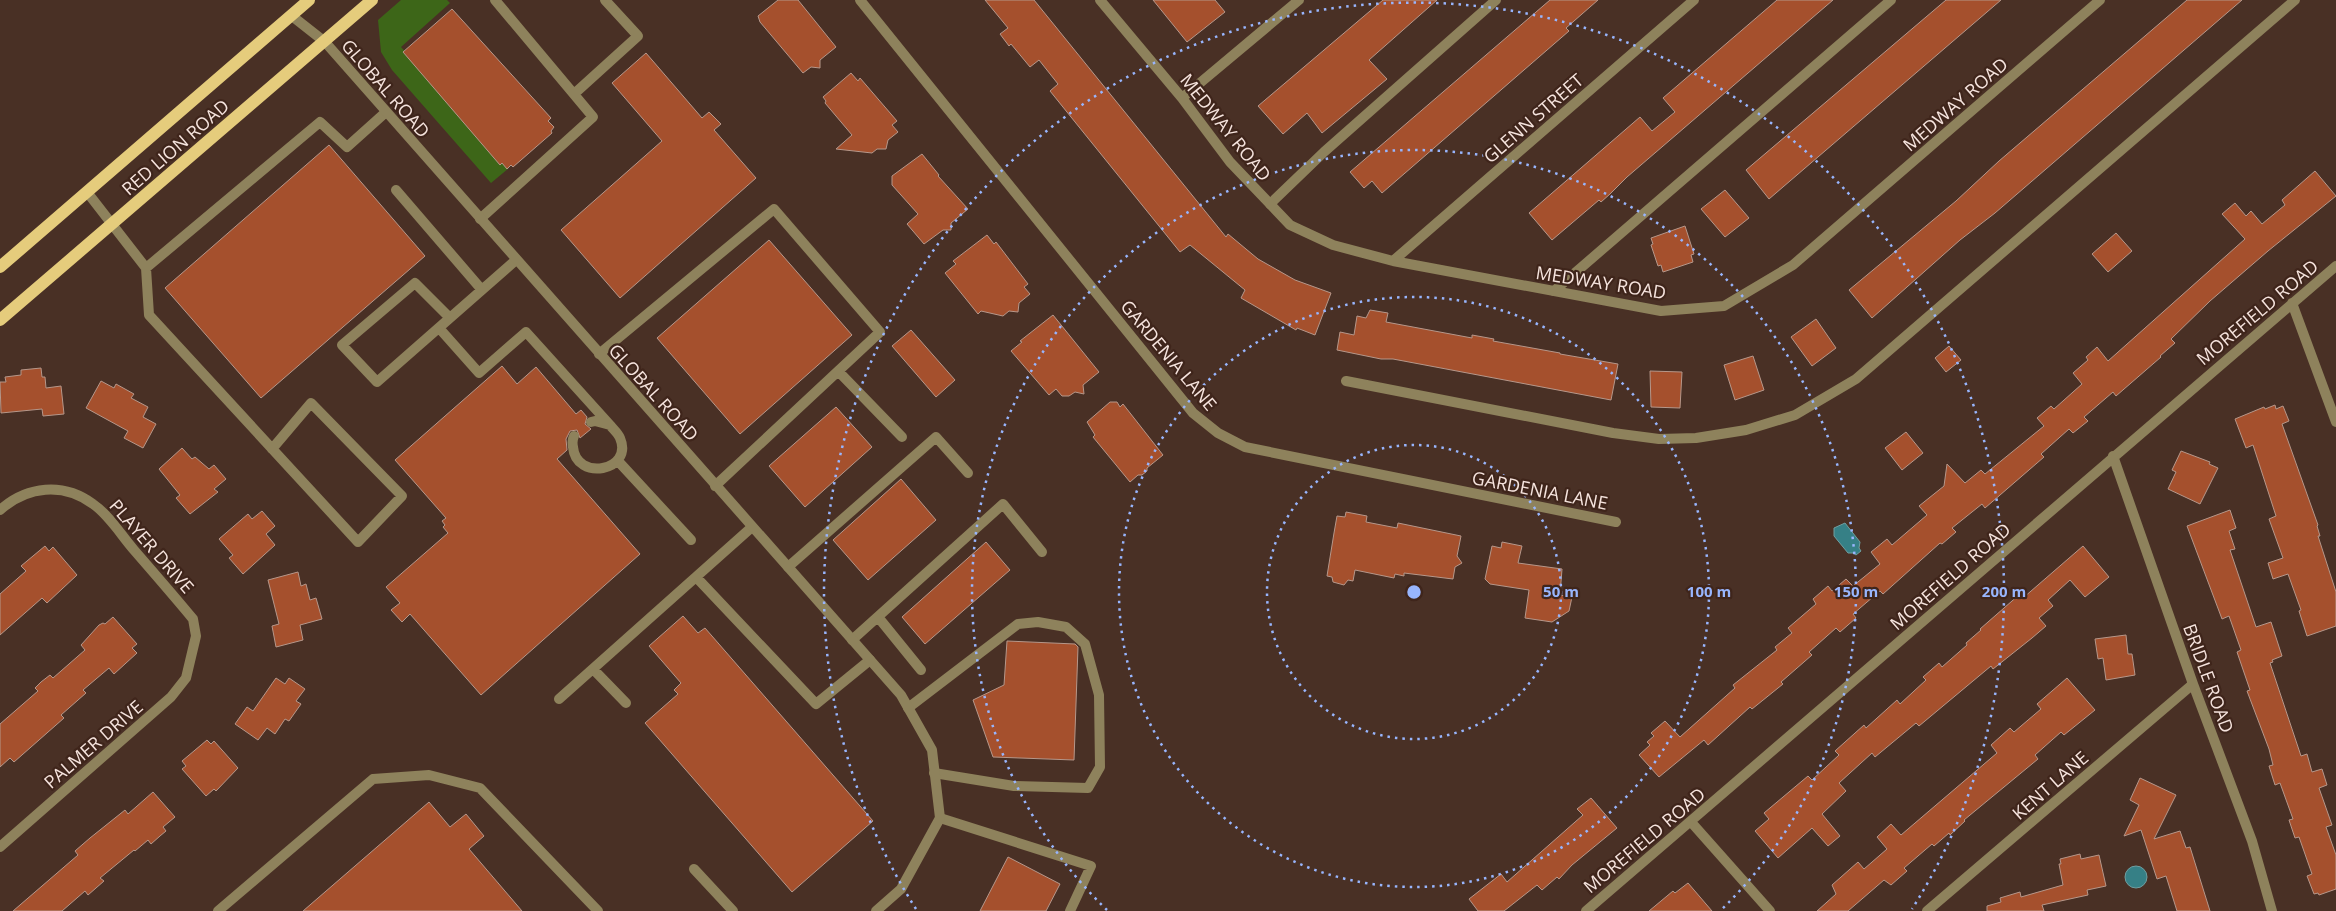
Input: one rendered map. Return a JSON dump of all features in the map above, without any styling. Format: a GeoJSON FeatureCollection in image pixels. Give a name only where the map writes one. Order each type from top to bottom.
{"type":"FeatureCollection","features":[{"type":"Feature","properties":{"kind":"main road","name":"RED LION ROAD"},"geometry":{"type":"LineString","coordinates":[[0,267],[310,0]]}},
{"type":"Feature","properties":{"kind":"main road","name":"RED LION ROAD"},"geometry":{"type":"LineString","coordinates":[[0,320],[372,0]]}},
{"type":"Feature","properties":{"kind":"street"},"geometry":{"type":"LineString","coordinates":[[480,219],[593,117],[496,0]]}},
{"type":"Feature","properties":{"kind":"street"},"geometry":{"type":"LineString","coordinates":[[574,94],[638,36],[605,0]]}},
{"type":"Feature","properties":{"kind":"street","name":"GARDENIA LANE"},"geometry":{"type":"LineString","coordinates":[[860,0],[1193,413],[1218,433],[1245,447],[1616,522]]}},
{"type":"Feature","properties":{"kind":"street","name":"MEDWAY ROAD"},"geometry":{"type":"LineString","coordinates":[[1100,0],[1182,98],[1230,162],[1290,225],[1334,245],[1393,261],[1661,311],[1724,306],[1793,265],[2100,0]]}},
{"type":"Feature","properties":{"kind":"street"},"geometry":{"type":"LineString","coordinates":[[1182,98],[1298,0]]}},
{"type":"Feature","properties":{"kind":"street"},"geometry":{"type":"LineString","coordinates":[[1270,204],[1324,152],[1496,0]]}},
{"type":"Feature","properties":{"kind":"street","name":"GLENN STREET"},"geometry":{"type":"LineString","coordinates":[[1393,261],[1694,0]]}},
{"type":"Feature","properties":{"kind":"street"},"geometry":{"type":"LineString","coordinates":[[1554,291],[1891,0]]}},
{"type":"Feature","properties":{"kind":"street"},"geometry":{"type":"LineString","coordinates":[[1346,380],[1603,431],[1659,439],[1696,438],[1746,430],[1795,415],[1856,379],[2294,0]]}},
{"type":"Feature","properties":{"kind":"street","name":"GLOBAL ROAD"},"geometry":{"type":"LineString","coordinates":[[292,16],[325,42],[901,695],[932,750],[940,818]]}},
{"type":"Feature","properties":{"kind":"street"},"geometry":{"type":"LineString","coordinates":[[146,268],[320,122],[347,147],[386,112]]}},
{"type":"Feature","properties":{"kind":"street"},"geometry":{"type":"LineString","coordinates":[[396,190],[482,290]]}},
{"type":"Feature","properties":{"kind":"street"},"geometry":{"type":"LineString","coordinates":[[87,192],[146,268],[149,315],[272,449],[358,542],[402,496],[311,404],[272,449]]}},
{"type":"Feature","properties":{"kind":"street"},"geometry":{"type":"LineString","coordinates":[[599,354],[774,209],[880,332],[716,486]]}},
{"type":"Feature","properties":{"kind":"street"},"geometry":{"type":"LineString","coordinates":[[450,318],[415,283],[342,345],[377,382],[439,328],[516,260]]}},
{"type":"Feature","properties":{"kind":"street","name":"MOREFIELD ROAD"},"geometry":{"type":"LineString","coordinates":[[1586,911],[2336,266]]}},
{"type":"Feature","properties":{"kind":"street"},"geometry":{"type":"LineString","coordinates":[[2292,303],[2336,422]]}},
{"type":"Feature","properties":{"kind":"street"},"geometry":{"type":"LineString","coordinates":[[439,328],[479,373],[526,332],[620,438],[622,449],[618,461],[607,468],[599,469],[591,469],[579,464],[573,452],[572,439],[574,436]]}},
{"type":"Feature","properties":{"kind":"street"},"geometry":{"type":"LineString","coordinates":[[838,372],[902,437]]}},
{"type":"Feature","properties":{"kind":"street"},"geometry":{"type":"LineString","coordinates":[[591,422],[595,421],[610,425]]}},
{"type":"Feature","properties":{"kind":"street"},"geometry":{"type":"LineString","coordinates":[[788,567],[936,437],[968,473]]}},
{"type":"Feature","properties":{"kind":"street","name":"BRIDLE ROAD"},"geometry":{"type":"LineString","coordinates":[[2113,456],[2193,684],[2252,841],[2272,911]]}},
{"type":"Feature","properties":{"kind":"street"},"geometry":{"type":"LineString","coordinates":[[618,461],[691,540]]}},
{"type":"Feature","properties":{"kind":"street","name":"PLAYER DRIVE"},"geometry":{"type":"LineString","coordinates":[[0,510],[13,498],[31,491],[49,488],[72,492],[94,504],[193,619],[196,636],[192,655]]}},
{"type":"Feature","properties":{"kind":"street"},"geometry":{"type":"LineString","coordinates":[[852,640],[1003,504],[1042,552]]}},
{"type":"Feature","properties":{"kind":"street"},"geometry":{"type":"LineString","coordinates":[[559,699],[752,527]]}},
{"type":"Feature","properties":{"kind":"street"},"geometry":{"type":"LineString","coordinates":[[696,577],[816,704],[870,660]]}},
{"type":"Feature","properties":{"kind":"street"},"geometry":{"type":"LineString","coordinates":[[878,617],[921,670]]}},
{"type":"Feature","properties":{"kind":"street"},"geometry":{"type":"LineString","coordinates":[[908,708],[1018,624],[1038,622],[1066,627],[1085,644],[1099,695],[1100,767],[1088,788],[1014,786],[934,773]]}},
{"type":"Feature","properties":{"kind":"street","name":"PALMER DRIVE"},"geometry":{"type":"LineString","coordinates":[[0,847],[171,697],[186,678],[192,655]]}},
{"type":"Feature","properties":{"kind":"street"},"geometry":{"type":"LineString","coordinates":[[593,668],[626,703]]}},
{"type":"Feature","properties":{"kind":"street","name":"KENT LANE"},"geometry":{"type":"LineString","coordinates":[[1927,911],[2193,684]]}},
{"type":"Feature","properties":{"kind":"street"},"geometry":{"type":"LineString","coordinates":[[218,911],[373,779],[429,775],[480,788],[598,911]]}},
{"type":"Feature","properties":{"kind":"street"},"geometry":{"type":"LineString","coordinates":[[876,911],[900,889],[940,818],[1091,866],[1070,911]]}},
{"type":"Feature","properties":{"kind":"street"},"geometry":{"type":"LineString","coordinates":[[1691,822],[1770,911]]}},
{"type":"Feature","properties":{"kind":"street"},"geometry":{"type":"LineString","coordinates":[[694,869],[733,911]]}},
{"type":"Feature","properties":{"kind":"green space"},"geometry":{"type":"Polygon","coordinates":[[[401,0],[447,0],[450,3],[401,47],[509,168],[491,183],[392,70],[381,52],[378,20],[401,0]]]}},
{"type":"Feature","properties":{"kind":"water"},"geometry":{"type":"Polygon","coordinates":[[[1845,523],[1860,542],[1859,548],[1861,551],[1856,555],[1848,553],[1834,536],[1834,528],[1845,523]]]}},
{"type":"Feature","properties":{"kind":"water"},"geometry":{"type":"Polygon","coordinates":[[[2136,866],[2144,869],[2147,877],[2144,885],[2136,888],[2128,885],[2125,877],[2128,869],[2136,866]]]}},
{"type":"Feature","properties":{"kind":"building"},"geometry":{"type":"Polygon","coordinates":[[[778,0],[798,0],[836,47],[820,60],[820,68],[811,67],[803,73],[760,22],[758,16],[778,0]]]}},
{"type":"Feature","properties":{"kind":"building"},"geometry":{"type":"Polygon","coordinates":[[[985,0],[1034,0],[1226,237],[1228,234],[1258,259],[1295,280],[1331,293],[1315,335],[1297,328],[1296,330],[1241,298],[1245,290],[1190,245],[1180,252],[1050,91],[1058,84],[1039,60],[1030,67],[1011,44],[1009,46],[1000,34],[1008,28],[985,0]]]}},
{"type":"Feature","properties":{"kind":"building"},"geometry":{"type":"Polygon","coordinates":[[[1153,0],[1215,0],[1225,12],[1187,42],[1153,0]]]}},
{"type":"Feature","properties":{"kind":"building"},"geometry":{"type":"Polygon","coordinates":[[[1383,0],[1437,0],[1369,60],[1387,79],[1322,133],[1307,113],[1283,134],[1258,106],[1383,0]]]}},
{"type":"Feature","properties":{"kind":"building"},"geometry":{"type":"Polygon","coordinates":[[[1550,0],[1598,0],[1566,28],[1569,31],[1382,193],[1372,181],[1364,188],[1350,172],[1550,0]]]}},
{"type":"Feature","properties":{"kind":"building"},"geometry":{"type":"Polygon","coordinates":[[[1777,0],[1833,0],[1627,177],[1601,202],[1599,200],[1552,240],[1529,213],[1640,117],[1652,131],[1675,112],[1663,98],[1777,0]]]}},
{"type":"Feature","properties":{"kind":"building"},"geometry":{"type":"Polygon","coordinates":[[[1946,0],[2001,0],[1769,199],[1746,170],[1946,0]]]}},
{"type":"Feature","properties":{"kind":"building"},"geometry":{"type":"Polygon","coordinates":[[[2187,0],[2242,0],[1995,213],[1960,240],[1872,318],[1849,290],[1956,201],[1999,161],[2187,0]]]}},
{"type":"Feature","properties":{"kind":"building"},"geometry":{"type":"Polygon","coordinates":[[[452,9],[551,118],[548,121],[554,127],[551,131],[552,133],[513,167],[511,165],[507,169],[502,163],[500,165],[403,52],[452,9]]]}},
{"type":"Feature","properties":{"kind":"building"},"geometry":{"type":"Polygon","coordinates":[[[646,53],[702,118],[709,112],[721,124],[714,130],[756,178],[620,298],[561,230],[662,141],[612,83],[646,53]]]}},
{"type":"Feature","properties":{"kind":"building"},"geometry":{"type":"Polygon","coordinates":[[[851,73],[858,81],[860,78],[897,121],[892,125],[898,132],[888,140],[886,149],[877,149],[872,153],[836,149],[852,135],[825,103],[826,101],[823,97],[851,73]]]}},
{"type":"Feature","properties":{"kind":"building"},"geometry":{"type":"Polygon","coordinates":[[[329,145],[425,256],[261,398],[165,288],[329,145]]]}},
{"type":"Feature","properties":{"kind":"building"},"geometry":{"type":"Polygon","coordinates":[[[922,154],[938,176],[968,209],[951,223],[951,230],[943,230],[924,244],[907,224],[918,214],[892,185],[892,176],[922,154]]]}},
{"type":"Feature","properties":{"kind":"building"},"geometry":{"type":"Polygon","coordinates":[[[2315,171],[2336,196],[2210,301],[2171,339],[2175,343],[2161,357],[2116,396],[2113,392],[2084,417],[2088,421],[2073,433],[2069,429],[2041,454],[2044,457],[1985,508],[1982,504],[1952,528],[1956,532],[1942,544],[1940,543],[1883,594],[1880,591],[1853,614],[1856,618],[1840,632],[1836,628],[1809,652],[1812,655],[1781,682],[1783,684],[1752,709],[1750,707],[1708,745],[1704,740],[1659,777],[1639,755],[1650,745],[1647,742],[1654,736],[1651,733],[1665,721],[1680,737],[1735,688],[1733,685],[1777,650],[1775,647],[1792,633],[1788,628],[1816,604],[1813,599],[1828,586],[1832,591],[1846,579],[1853,586],[1880,564],[1871,552],[1887,539],[1892,545],[1927,515],[1919,506],[1944,486],[1947,464],[1965,483],[1981,470],[1985,474],[2044,426],[2037,418],[2051,406],[2054,409],[2082,384],[2073,373],[2088,360],[2086,357],[2097,347],[2108,361],[2245,239],[2222,214],[2235,203],[2246,216],[2251,211],[2262,224],[2285,205],[2282,200],[2315,171]]]}},
{"type":"Feature","properties":{"kind":"building"},"geometry":{"type":"Polygon","coordinates":[[[1725,190],[1749,218],[1725,237],[1701,209],[1725,190]]]}},
{"type":"Feature","properties":{"kind":"building"},"geometry":{"type":"Polygon","coordinates":[[[1685,226],[1694,254],[1691,255],[1693,262],[1663,272],[1661,265],[1658,266],[1651,245],[1653,244],[1651,238],[1685,226]]]}},
{"type":"Feature","properties":{"kind":"building"},"geometry":{"type":"Polygon","coordinates":[[[2116,233],[2132,251],[2108,272],[2092,254],[2116,233]]]}},
{"type":"Feature","properties":{"kind":"building"},"geometry":{"type":"Polygon","coordinates":[[[987,235],[994,244],[996,242],[1028,284],[1024,287],[1030,294],[1019,303],[1018,312],[1009,311],[1003,316],[981,311],[978,314],[945,273],[956,264],[953,261],[987,235]]]}},
{"type":"Feature","properties":{"kind":"building"},"geometry":{"type":"Polygon","coordinates":[[[769,240],[852,335],[740,434],[657,338],[769,240]]]}},
{"type":"Feature","properties":{"kind":"building"},"geometry":{"type":"Polygon","coordinates":[[[1370,310],[1388,313],[1386,322],[1472,338],[1472,335],[1494,339],[1493,341],[1618,364],[1611,400],[1337,350],[1340,332],[1354,335],[1357,316],[1366,318],[1370,310]]]}},
{"type":"Feature","properties":{"kind":"building"},"geometry":{"type":"Polygon","coordinates":[[[1053,315],[1099,372],[1083,385],[1084,394],[1075,392],[1069,396],[1062,396],[1056,389],[1049,395],[1011,351],[1022,342],[1020,341],[1053,315]]]}},
{"type":"Feature","properties":{"kind":"building"},"geometry":{"type":"Polygon","coordinates":[[[1816,319],[1836,348],[1812,366],[1791,337],[1816,319]]]}},
{"type":"Feature","properties":{"kind":"building"},"geometry":{"type":"Polygon","coordinates":[[[911,330],[955,380],[936,397],[892,346],[911,330]]]}},
{"type":"Feature","properties":{"kind":"building"},"geometry":{"type":"Polygon","coordinates":[[[1949,346],[1961,360],[1946,372],[1935,358],[1949,346]]]}},
{"type":"Feature","properties":{"kind":"building"},"geometry":{"type":"Polygon","coordinates":[[[1753,356],[1764,390],[1735,400],[1724,365],[1753,356]]]}},
{"type":"Feature","properties":{"kind":"building"},"geometry":{"type":"Polygon","coordinates":[[[502,366],[517,384],[536,367],[576,414],[581,410],[587,417],[585,424],[591,429],[580,438],[577,430],[570,431],[566,439],[567,450],[557,459],[640,554],[481,695],[410,614],[402,622],[391,610],[400,603],[386,587],[448,533],[443,527],[445,525],[442,521],[446,518],[395,460],[502,366]]]}},
{"type":"Feature","properties":{"kind":"building"},"geometry":{"type":"Polygon","coordinates":[[[41,368],[42,377],[45,377],[46,388],[61,386],[64,414],[43,416],[42,409],[1,413],[0,382],[6,382],[5,377],[21,375],[21,370],[41,368]]]}},
{"type":"Feature","properties":{"kind":"building"},"geometry":{"type":"Polygon","coordinates":[[[1650,371],[1682,372],[1680,408],[1651,407],[1650,371]]]}},
{"type":"Feature","properties":{"kind":"building"},"geometry":{"type":"Polygon","coordinates":[[[101,381],[114,388],[116,384],[134,394],[131,398],[148,407],[143,417],[156,424],[143,448],[124,438],[128,431],[86,408],[101,381]]]}},
{"type":"Feature","properties":{"kind":"building"},"geometry":{"type":"Polygon","coordinates":[[[1110,402],[1117,402],[1120,407],[1123,404],[1163,455],[1147,468],[1147,471],[1142,475],[1138,475],[1130,482],[1093,437],[1095,435],[1087,422],[1110,402]]]}},
{"type":"Feature","properties":{"kind":"building"},"geometry":{"type":"Polygon","coordinates":[[[2275,405],[2276,409],[2283,406],[2289,421],[2282,424],[2318,525],[2320,536],[2318,536],[2336,592],[2336,626],[2307,636],[2299,611],[2301,610],[2288,574],[2273,579],[2268,563],[2283,558],[2269,519],[2276,516],[2253,445],[2246,448],[2235,419],[2264,407],[2265,409],[2275,405]]]}},
{"type":"Feature","properties":{"kind":"building"},"geometry":{"type":"Polygon","coordinates":[[[836,407],[872,447],[805,507],[769,466],[836,407]]]}},
{"type":"Feature","properties":{"kind":"building"},"geometry":{"type":"Polygon","coordinates":[[[1906,432],[1923,453],[1902,470],[1885,448],[1906,432]]]}},
{"type":"Feature","properties":{"kind":"building"},"geometry":{"type":"Polygon","coordinates":[[[182,448],[192,459],[195,457],[209,469],[214,465],[226,479],[214,489],[218,492],[190,514],[176,498],[180,495],[159,469],[182,448]]]}},
{"type":"Feature","properties":{"kind":"building"},"geometry":{"type":"Polygon","coordinates":[[[2181,451],[2210,462],[2209,464],[2218,468],[2200,504],[2168,489],[2176,472],[2172,470],[2181,451]]]}},
{"type":"Feature","properties":{"kind":"building"},"geometry":{"type":"Polygon","coordinates":[[[901,479],[936,520],[868,580],[833,540],[901,479]]]}},
{"type":"Feature","properties":{"kind":"building"},"geometry":{"type":"Polygon","coordinates":[[[2230,510],[2236,528],[2229,531],[2235,549],[2230,550],[2256,627],[2271,622],[2282,656],[2272,660],[2273,662],[2270,663],[2301,756],[2307,754],[2312,772],[2322,769],[2327,785],[2319,788],[2332,825],[2326,827],[2336,855],[2336,889],[2319,895],[2318,893],[2314,894],[2307,876],[2312,874],[2299,837],[2295,838],[2289,820],[2293,819],[2280,783],[2275,785],[2269,766],[2273,765],[2269,749],[2247,691],[2250,690],[2237,652],[2241,650],[2229,616],[2222,619],[2187,526],[2230,510]]]}},
{"type":"Feature","properties":{"kind":"building"},"geometry":{"type":"Polygon","coordinates":[[[262,511],[275,526],[266,534],[275,545],[243,574],[229,558],[233,555],[219,539],[248,514],[252,519],[262,511]]]}},
{"type":"Feature","properties":{"kind":"building"},"geometry":{"type":"Polygon","coordinates":[[[1346,512],[1367,516],[1366,522],[1397,528],[1398,523],[1461,536],[1457,556],[1462,563],[1455,567],[1453,579],[1404,573],[1404,576],[1395,574],[1394,578],[1355,570],[1353,581],[1348,580],[1344,585],[1333,582],[1332,577],[1327,576],[1337,516],[1345,517],[1346,512]]]}},
{"type":"Feature","properties":{"kind":"building"},"geometry":{"type":"Polygon","coordinates":[[[986,542],[1010,570],[925,644],[902,617],[986,542]]]}},
{"type":"Feature","properties":{"kind":"building"},"geometry":{"type":"Polygon","coordinates":[[[1502,542],[1522,546],[1518,563],[1562,569],[1560,595],[1572,597],[1569,611],[1552,622],[1525,618],[1529,590],[1490,584],[1485,579],[1492,546],[1501,548],[1502,542]]]}},
{"type":"Feature","properties":{"kind":"building"},"geometry":{"type":"Polygon","coordinates":[[[45,546],[49,551],[53,547],[77,575],[47,603],[42,598],[0,635],[0,594],[26,571],[21,566],[45,546]]]}},
{"type":"Feature","properties":{"kind":"building"},"geometry":{"type":"Polygon","coordinates":[[[2083,546],[2109,577],[2085,597],[2070,580],[2048,600],[2053,606],[2039,618],[2046,626],[1993,669],[1991,666],[1919,726],[1916,723],[1875,757],[1872,753],[1839,783],[1846,791],[1822,814],[1840,836],[1828,846],[1812,828],[1778,858],[1755,831],[1769,819],[1764,813],[1808,776],[1812,780],[1839,755],[1835,751],[1864,725],[1866,728],[1897,700],[1900,704],[1926,680],[1923,677],[1939,663],[1942,667],[1967,645],[1966,643],[1980,629],[2020,594],[2023,598],[2083,546]]]}},
{"type":"Feature","properties":{"kind":"building"},"geometry":{"type":"Polygon","coordinates":[[[298,572],[301,586],[306,584],[310,600],[316,598],[322,619],[300,625],[303,640],[276,647],[272,626],[279,624],[268,580],[298,572]]]}},
{"type":"Feature","properties":{"kind":"building"},"geometry":{"type":"Polygon","coordinates":[[[683,616],[698,633],[705,628],[873,821],[792,892],[645,723],[678,694],[674,690],[681,683],[649,646],[683,616]]]}},
{"type":"Feature","properties":{"kind":"building"},"geometry":{"type":"Polygon","coordinates":[[[113,617],[137,644],[132,648],[137,653],[114,674],[109,668],[83,690],[86,693],[61,715],[64,718],[14,762],[10,758],[0,767],[0,724],[38,691],[35,688],[41,682],[50,675],[53,678],[85,650],[81,645],[99,625],[105,624],[113,617]]]}},
{"type":"Feature","properties":{"kind":"building"},"geometry":{"type":"Polygon","coordinates":[[[2126,635],[2128,654],[2132,654],[2135,675],[2106,680],[2103,658],[2098,659],[2095,639],[2126,635]]]}},
{"type":"Feature","properties":{"kind":"building"},"geometry":{"type":"Polygon","coordinates":[[[1007,641],[1075,644],[1078,647],[1074,760],[993,757],[973,700],[1004,685],[1007,641]]]}},
{"type":"Feature","properties":{"kind":"building"},"geometry":{"type":"Polygon","coordinates":[[[276,678],[285,684],[289,678],[305,689],[296,701],[301,704],[289,721],[285,719],[275,734],[267,728],[258,740],[235,724],[247,707],[253,711],[276,678]]]}},
{"type":"Feature","properties":{"kind":"building"},"geometry":{"type":"Polygon","coordinates":[[[2067,678],[2095,710],[2064,735],[2061,732],[2035,755],[2038,759],[1964,820],[1950,835],[1949,833],[1934,846],[1932,844],[1904,868],[1907,871],[1891,885],[1884,880],[1848,911],[1817,911],[1836,894],[1832,885],[1858,862],[1864,869],[1887,849],[1877,837],[1891,824],[1901,835],[1997,753],[1991,745],[2010,728],[2014,732],[2041,709],[2037,704],[2067,678]]]}},
{"type":"Feature","properties":{"kind":"building"},"geometry":{"type":"Polygon","coordinates":[[[207,740],[211,744],[214,741],[238,768],[216,791],[214,789],[206,796],[182,769],[186,766],[182,761],[207,740]]]}},
{"type":"Feature","properties":{"kind":"building"},"geometry":{"type":"Polygon","coordinates":[[[2140,778],[2176,795],[2154,839],[2180,831],[2186,848],[2190,847],[2210,911],[2177,911],[2166,876],[2157,879],[2141,830],[2124,836],[2139,805],[2130,800],[2140,778]]]}},
{"type":"Feature","properties":{"kind":"building"},"geometry":{"type":"Polygon","coordinates":[[[153,792],[175,817],[163,827],[166,831],[151,844],[148,840],[134,850],[100,878],[104,881],[88,895],[85,891],[62,911],[13,911],[78,855],[75,851],[90,838],[125,810],[128,814],[153,792]]]}},
{"type":"Feature","properties":{"kind":"building"},"geometry":{"type":"Polygon","coordinates":[[[1591,798],[1617,828],[1572,865],[1559,879],[1557,877],[1542,890],[1537,885],[1504,911],[1478,911],[1469,899],[1501,874],[1507,882],[1583,815],[1577,809],[1591,798]]]}},
{"type":"Feature","properties":{"kind":"building"},"geometry":{"type":"Polygon","coordinates":[[[429,802],[450,827],[466,814],[484,836],[469,849],[522,911],[303,911],[429,802]]]}},
{"type":"Feature","properties":{"kind":"building"},"geometry":{"type":"Polygon","coordinates":[[[2080,854],[2081,859],[2099,855],[2106,886],[2087,890],[2088,895],[2042,905],[2044,911],[1987,911],[1987,906],[2001,902],[2000,898],[2020,892],[2021,897],[2063,885],[2059,864],[2061,864],[2060,859],[2080,854]]]}},
{"type":"Feature","properties":{"kind":"building"},"geometry":{"type":"Polygon","coordinates":[[[1008,857],[1060,884],[1046,911],[980,911],[1008,857]]]}},
{"type":"Feature","properties":{"kind":"building"},"geometry":{"type":"Polygon","coordinates":[[[1688,883],[1712,911],[1649,911],[1673,891],[1675,893],[1688,883]]]}}]}
